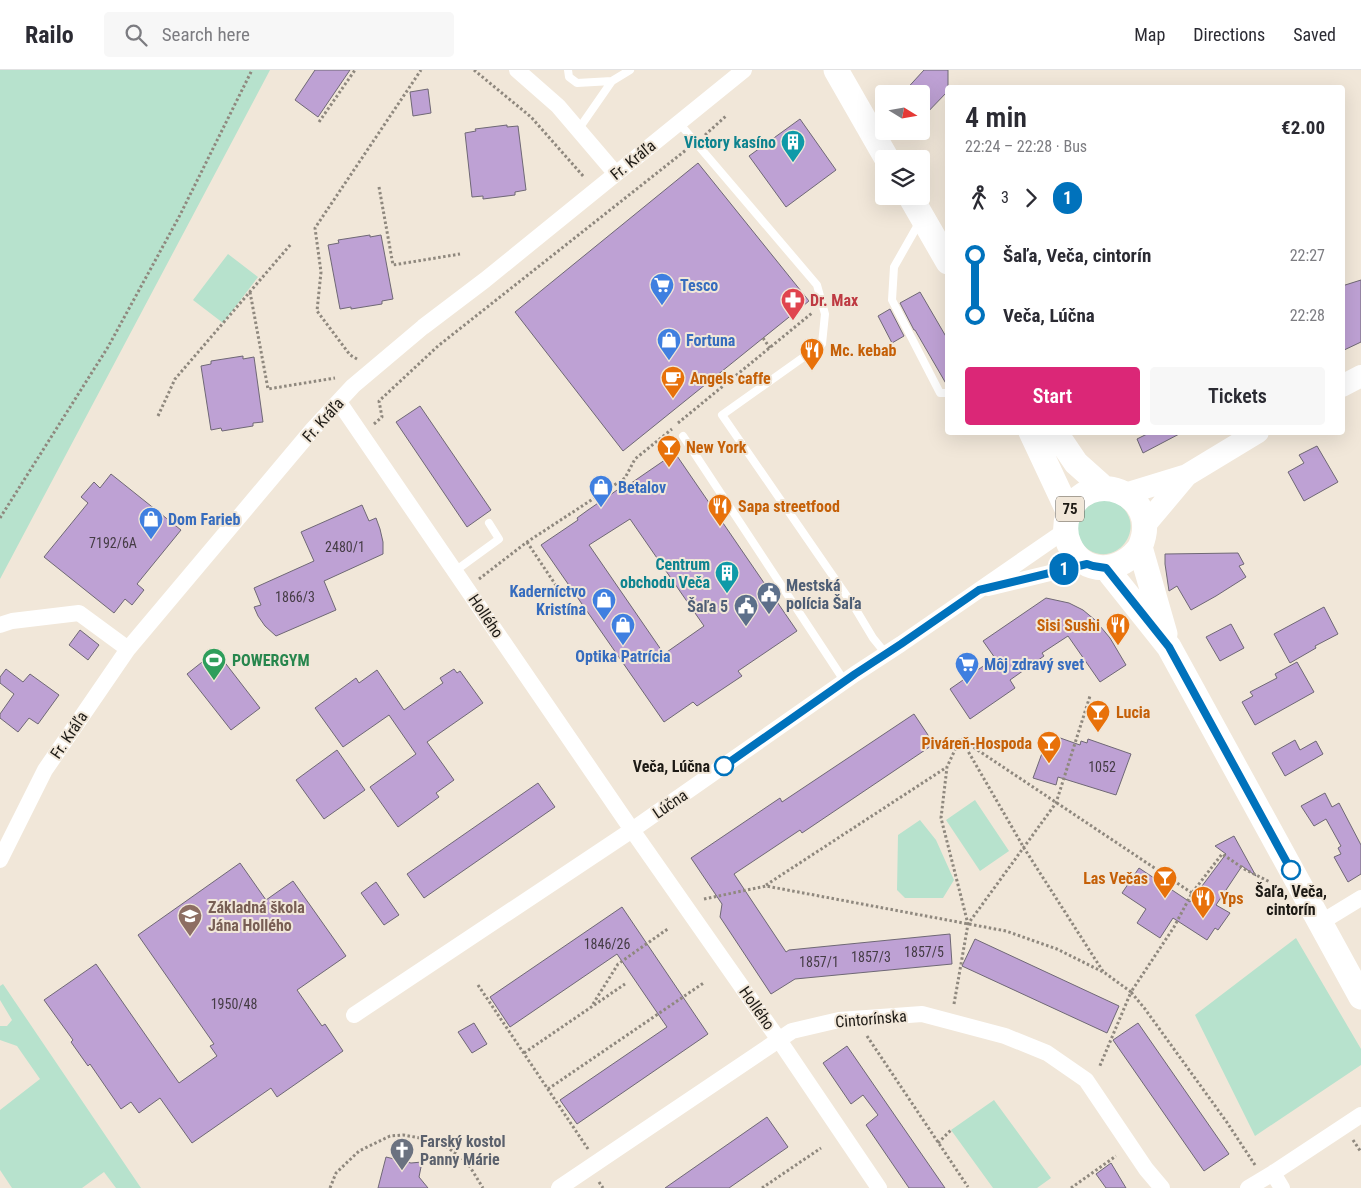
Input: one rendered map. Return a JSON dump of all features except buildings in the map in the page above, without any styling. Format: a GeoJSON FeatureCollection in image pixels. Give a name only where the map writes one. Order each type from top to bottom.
{"type":"FeatureCollection","features":[{"type":"Feature","properties":{"kind":"main road"},"geometry":{"type":"LineString","coordinates":[[836,70],[883,150]]}},
{"type":"Feature","properties":{"kind":"main road"},"geometry":{"type":"LineString","coordinates":[[916,207],[945,257]]}},
{"type":"Feature","properties":{"kind":"main road"},"geometry":{"type":"LineString","coordinates":[[1345,384],[1361,376]]}},
{"type":"Feature","properties":{"kind":"main road","name":"75"},"geometry":{"type":"LineString","coordinates":[[1032,435],[1067,522],[1070,546],[1080,559],[1096,566],[1169,647],[1361,997]]}},
{"type":"Feature","properties":{"kind":"main road","name":"75"},"geometry":{"type":"LineString","coordinates":[[1057,435],[1076,462],[1114,491],[1136,504],[1143,518],[1142,536],[1169,647]]}},
{"type":"Feature","properties":{"kind":"main road"},"geometry":{"type":"LineString","coordinates":[[1114,491],[1186,475],[1253,435]]}},
{"type":"Feature","properties":{"kind":"main road"},"geometry":{"type":"LineString","coordinates":[[1096,566],[1114,567],[1129,560],[1142,536],[1186,475]]}},
{"type":"Feature","properties":{"kind":"main road","name":"75"},"geometry":{"type":"LineString","coordinates":[[1067,522],[1072,506],[1082,495],[1097,489],[1114,491]]}},
{"type":"Feature","properties":{"kind":"street"},"geometry":{"type":"LineString","coordinates":[[517,70],[558,106],[616,174]]}},
{"type":"Feature","properties":{"kind":"street","name":"Fr. Kráľa"},"geometry":{"type":"LineString","coordinates":[[0,860],[45,770],[128,649],[313,429],[353,386],[423,327],[485,280],[741,71]]}},
{"type":"Feature","properties":{"kind":"street","name":"Hollého"},"geometry":{"type":"LineString","coordinates":[[339,402],[879,1188]]}},
{"type":"Feature","properties":{"kind":"street","name":"Lúčna"},"geometry":{"type":"LineString","coordinates":[[632,830],[979,590],[1067,522]]}},
{"type":"Feature","properties":{"kind":"street","name":"Lúčna"},"geometry":{"type":"LineString","coordinates":[[979,590],[1096,566]]}},
{"type":"Feature","properties":{"kind":"street"},"geometry":{"type":"LineString","coordinates":[[0,625],[12,621],[79,613],[128,649]]}},
{"type":"Feature","properties":{"kind":"street"},"geometry":{"type":"LineString","coordinates":[[354,1015],[632,830]]}},
{"type":"Feature","properties":{"kind":"street"},"geometry":{"type":"LineString","coordinates":[[1320,923],[1361,898]]}},
{"type":"Feature","properties":{"kind":"street","name":"Cintorínska"},"geometry":{"type":"LineString","coordinates":[[559,1188],[792,1031],[839,1020],[922,1014],[1005,1036],[1047,1053],[1086,1080],[1146,1169],[1162,1188]]}},
{"type":"Feature","properties":{"kind":"street"},"geometry":{"type":"LineString","coordinates":[[1248,1188],[1361,1115]]}},
{"type":"Feature","properties":{"kind":"street"},"geometry":{"type":"LineString","coordinates":[[1268,1176],[1282,1188]]}},
{"type":"Feature","properties":{"kind":"lane"},"geometry":{"type":"LineString","coordinates":[[568,70],[569,76],[577,83],[612,81]]}},
{"type":"Feature","properties":{"kind":"lane"},"geometry":{"type":"LineString","coordinates":[[578,130],[612,81],[630,70]]}},
{"type":"Feature","properties":{"kind":"lane"},"geometry":{"type":"LineString","coordinates":[[678,123],[817,285],[825,314],[822,344],[722,415],[855,608],[872,638],[886,654]]}},
{"type":"Feature","properties":{"kind":"lane"},"geometry":{"type":"LineString","coordinates":[[916,207],[894,266],[892,300],[940,393],[945,393]]}},
{"type":"Feature","properties":{"kind":"lane"},"geometry":{"type":"LineString","coordinates":[[683,436],[845,682]]}},
{"type":"Feature","properties":{"kind":"lane"},"geometry":{"type":"LineString","coordinates":[[455,571],[499,539],[489,523]]}},
{"type":"Feature","properties":{"kind":"path"},"geometry":{"type":"LineString","coordinates":[[0,518],[108,348],[180,215],[252,70]]}},
{"type":"Feature","properties":{"kind":"path"},"geometry":{"type":"LineString","coordinates":[[319,122],[355,70]]}},
{"type":"Feature","properties":{"kind":"path"},"geometry":{"type":"LineString","coordinates":[[356,359],[350,355],[317,312],[321,272],[315,228],[421,70]]}},
{"type":"Feature","properties":{"kind":"path"},"geometry":{"type":"LineString","coordinates":[[474,70],[531,117],[585,177],[588,196],[603,216]]}},
{"type":"Feature","properties":{"kind":"path"},"geometry":{"type":"LineString","coordinates":[[369,427],[382,417],[379,401],[438,346],[696,143],[726,116]]}},
{"type":"Feature","properties":{"kind":"path"},"geometry":{"type":"LineString","coordinates":[[378,187],[393,265],[460,254]]}},
{"type":"Feature","properties":{"kind":"path"},"geometry":{"type":"LineString","coordinates":[[158,416],[175,379],[291,244]]}},
{"type":"Feature","properties":{"kind":"path"},"geometry":{"type":"LineString","coordinates":[[250,292],[268,389],[338,378]]}},
{"type":"Feature","properties":{"kind":"path"},"geometry":{"type":"LineString","coordinates":[[476,582],[527,542],[625,478],[635,459],[818,308]]}},
{"type":"Feature","properties":{"kind":"path"},"geometry":{"type":"LineString","coordinates":[[763,338],[770,348]]}},
{"type":"Feature","properties":{"kind":"path"},"geometry":{"type":"LineString","coordinates":[[527,542],[559,590]]}},
{"type":"Feature","properties":{"kind":"path"},"geometry":{"type":"LineString","coordinates":[[968,924],[1056,803],[1090,696]]}},
{"type":"Feature","properties":{"kind":"path"},"geometry":{"type":"LineString","coordinates":[[961,739],[1192,893]]}},
{"type":"Feature","properties":{"kind":"path"},"geometry":{"type":"LineString","coordinates":[[952,1022],[968,924],[941,818],[947,766],[961,739]]}},
{"type":"Feature","properties":{"kind":"path"},"geometry":{"type":"LineString","coordinates":[[961,739],[1024,848],[1104,973]]}},
{"type":"Feature","properties":{"kind":"path"},"geometry":{"type":"LineString","coordinates":[[704,899],[766,886],[947,766]]}},
{"type":"Feature","properties":{"kind":"path"},"geometry":{"type":"LineString","coordinates":[[1099,1069],[1131,992],[1174,927],[1192,893],[1222,854],[1246,870],[1270,882]]}},
{"type":"Feature","properties":{"kind":"path"},"geometry":{"type":"LineString","coordinates":[[766,886],[1006,931],[1057,949],[1104,973],[1131,992],[1145,1009],[1268,1176]]}},
{"type":"Feature","properties":{"kind":"path"},"geometry":{"type":"LineString","coordinates":[[592,1007],[618,964],[669,928]]}},
{"type":"Feature","properties":{"kind":"path"},"geometry":{"type":"LineString","coordinates":[[548,1089],[705,982]]}},
{"type":"Feature","properties":{"kind":"path"},"geometry":{"type":"LineString","coordinates":[[524,1053],[625,984]]}},
{"type":"Feature","properties":{"kind":"path"},"geometry":{"type":"LineString","coordinates":[[478,985],[591,1153]]}},
{"type":"Feature","properties":{"kind":"path"},"geometry":{"type":"LineString","coordinates":[[856,1018],[968,1187]]}},
{"type":"Feature","properties":{"kind":"path"},"geometry":{"type":"LineString","coordinates":[[938,1142],[951,1130]]}},
{"type":"Feature","properties":{"kind":"path"},"geometry":{"type":"LineString","coordinates":[[330,1188],[336,1173],[359,1151],[390,1136],[403,1135],[448,1146],[467,1162],[483,1188]]}},
{"type":"Feature","properties":{"kind":"path"},"geometry":{"type":"LineString","coordinates":[[762,1188],[821,1148]]}},
{"type":"Feature","properties":{"kind":"path"},"geometry":{"type":"LineString","coordinates":[[1070,1188],[1116,1156]]}},
{"type":"Feature","properties":{"kind":"green space"},"geometry":{"type":"Polygon","coordinates":[[[0,70],[270,70],[0,579],[0,70]]]}},
{"type":"Feature","properties":{"kind":"green space"},"geometry":{"type":"Polygon","coordinates":[[[228,254],[258,277],[223,323],[193,300],[228,254]]]}},
{"type":"Feature","properties":{"kind":"green space"},"geometry":{"type":"Polygon","coordinates":[[[1099,499],[1118,504],[1127,512],[1130,522],[1130,532],[1126,541],[1119,549],[1110,553],[1100,554],[1089,550],[1081,542],[1077,533],[1080,512],[1099,499]]]}},
{"type":"Feature","properties":{"kind":"green space"},"geometry":{"type":"Polygon","coordinates":[[[975,800],[1009,851],[980,871],[946,820],[975,800]]]}},
{"type":"Feature","properties":{"kind":"green space"},"geometry":{"type":"Polygon","coordinates":[[[920,820],[936,840],[954,880],[943,898],[905,898],[897,890],[898,835],[920,820]]]}},
{"type":"Feature","properties":{"kind":"green space"},"geometry":{"type":"Polygon","coordinates":[[[1296,938],[1361,1049],[1361,1065],[1255,1136],[1195,1015],[1296,938]]]}},
{"type":"Feature","properties":{"kind":"green space"},"geometry":{"type":"Polygon","coordinates":[[[3,984],[141,1188],[116,1188],[104,1172],[82,1188],[12,1188],[0,1170],[0,1110],[40,1079],[17,1046],[0,1040],[0,1026],[7,1026],[12,1020],[0,1000],[0,986],[3,984]]]}},
{"type":"Feature","properties":{"kind":"green space"},"geometry":{"type":"Polygon","coordinates":[[[994,1100],[1051,1178],[1037,1188],[993,1188],[951,1130],[994,1100]]]}},
{"type":"Feature","properties":{"kind":"bus line","name":"1"},"geometry":{"type":"LineString","coordinates":[[724,766],[979,590],[1087,564],[1106,568],[1169,647],[1291,870]]}},
{"type":"Feature","properties":{"kind":"place","name":"Victory kasíno"},"geometry":{"type":"Point","coordinates":[793,163]}},
{"type":"Feature","properties":{"kind":"place","name":"Tesco"},"geometry":{"type":"Point","coordinates":[662,306]}},
{"type":"Feature","properties":{"kind":"place","name":"Dr. Max"},"geometry":{"type":"Point","coordinates":[793,321]}},
{"type":"Feature","properties":{"kind":"place","name":"Fortuna"},"geometry":{"type":"Point","coordinates":[669,361]}},
{"type":"Feature","properties":{"kind":"place","name":"Mc. kebab"},"geometry":{"type":"Point","coordinates":[812,371]}},
{"type":"Feature","properties":{"kind":"place","name":"Angels caffe"},"geometry":{"type":"Point","coordinates":[673,399]}},
{"type":"Feature","properties":{"kind":"place","name":"New York"},"geometry":{"type":"Point","coordinates":[669,468]}},
{"type":"Feature","properties":{"kind":"place","name":"Betalov"},"geometry":{"type":"Point","coordinates":[601,508]}},
{"type":"Feature","properties":{"kind":"place","name":"Sapa streetfood"},"geometry":{"type":"Point","coordinates":[720,527]}},
{"type":"Feature","properties":{"kind":"place","name":"Dom Farieb"},"geometry":{"type":"Point","coordinates":[151,540]}},
{"type":"Feature","properties":{"kind":"place","name":"Centrum obchodu Veča"},"geometry":{"type":"Point","coordinates":[727,594]}},
{"type":"Feature","properties":{"kind":"place","name":"Mestská polícia Šaľa"},"geometry":{"type":"Point","coordinates":[769,615]}},
{"type":"Feature","properties":{"kind":"place","name":"Kaderníctvo Kristína"},"geometry":{"type":"Point","coordinates":[604,621]}},
{"type":"Feature","properties":{"kind":"place","name":"Šaľa 5"},"geometry":{"type":"Point","coordinates":[746,627]}},
{"type":"Feature","properties":{"kind":"place","name":"Optika Patrícia"},"geometry":{"type":"Point","coordinates":[623,646]}},
{"type":"Feature","properties":{"kind":"place","name":"Sisi Sushi"},"geometry":{"type":"Point","coordinates":[1118,646]}},
{"type":"Feature","properties":{"kind":"place","name":"POWERGYM"},"geometry":{"type":"Point","coordinates":[214,681]}},
{"type":"Feature","properties":{"kind":"place","name":"Môj zdravý svet"},"geometry":{"type":"Point","coordinates":[967,685]}},
{"type":"Feature","properties":{"kind":"place","name":"Lucia"},"geometry":{"type":"Point","coordinates":[1098,733]}},
{"type":"Feature","properties":{"kind":"place","name":"Piváreň-Hospoda"},"geometry":{"type":"Point","coordinates":[1049,764]}},
{"type":"Feature","properties":{"kind":"place","name":"Veča, Lúčna"},"geometry":{"type":"Point","coordinates":[724,766]}},
{"type":"Feature","properties":{"kind":"place","name":"Šaľa, Veča, cintorín"},"geometry":{"type":"Point","coordinates":[1291,870]}},
{"type":"Feature","properties":{"kind":"place","name":"Las Večas"},"geometry":{"type":"Point","coordinates":[1165,899]}},
{"type":"Feature","properties":{"kind":"place","name":"Yps"},"geometry":{"type":"Point","coordinates":[1203,919]}},
{"type":"Feature","properties":{"kind":"place","name":"Základná škola Jána Hollého"},"geometry":{"type":"Point","coordinates":[190,937]}},
{"type":"Feature","properties":{"kind":"place","name":"Farský kostol Panny Márie"},"geometry":{"type":"Point","coordinates":[402,1171]}}]}
